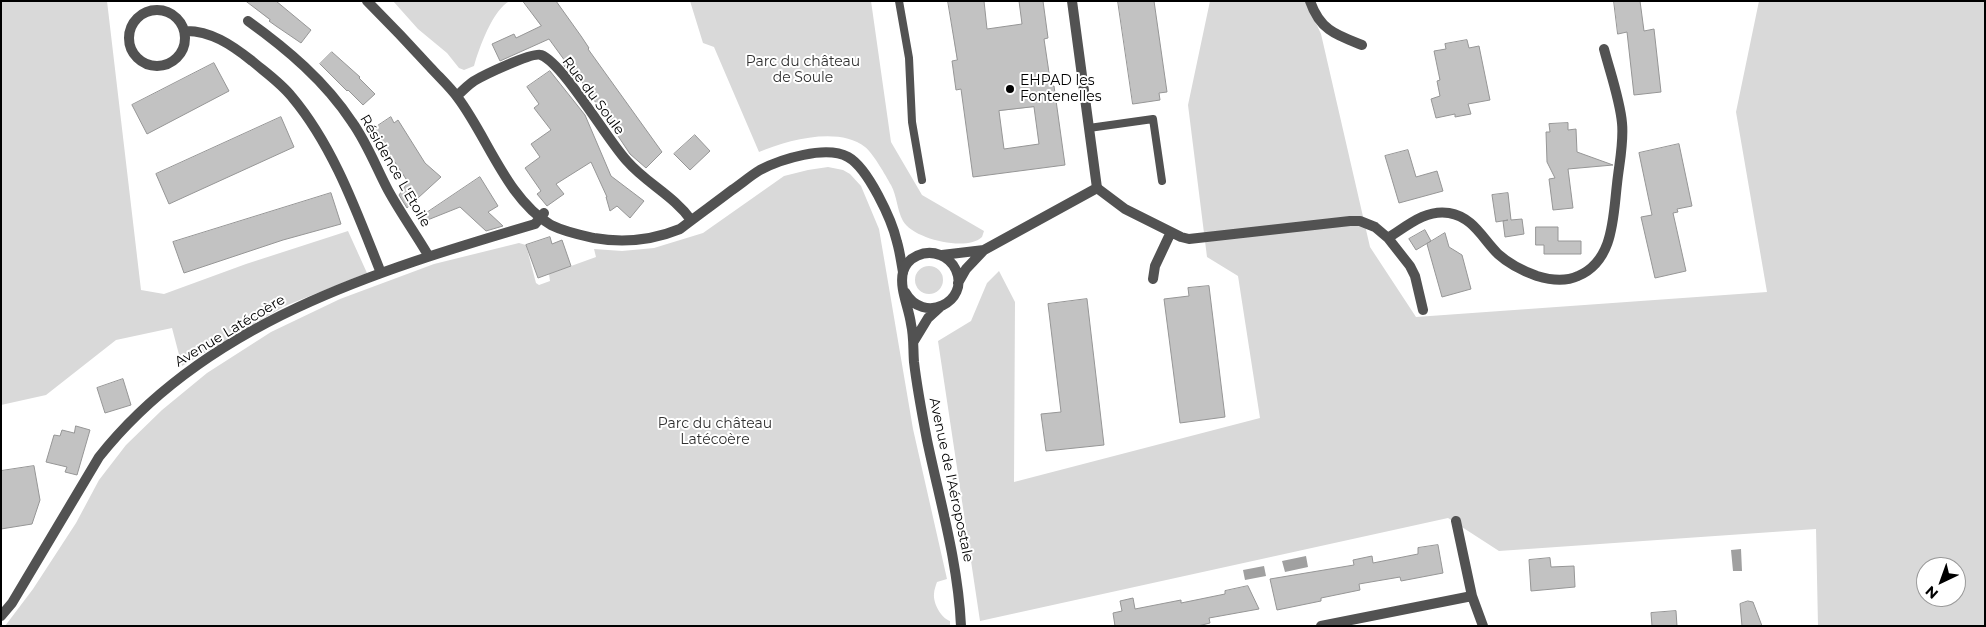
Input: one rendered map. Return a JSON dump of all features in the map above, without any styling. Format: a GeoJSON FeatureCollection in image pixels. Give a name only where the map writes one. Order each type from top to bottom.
{"type":"FeatureCollection","features":[{"type":"Feature","properties":{"kind":"street"},"geometry":{"type":"LineString","coordinates":[[367,1],[457,96],[519,196],[553,226],[575,234],[602,240],[628,241],[666,235],[680,229],[758,171],[794,157],[837,154],[848,157],[856,163],[872,184],[897,240],[903,272],[904,292],[917,305],[928,308],[940,307]]}},
{"type":"Feature","properties":{"kind":"street"},"geometry":{"type":"LineString","coordinates":[[1072,1],[1097,188],[1124,209],[1181,237],[1196,239],[1350,221],[1360,221],[1375,226],[1388,238],[1410,266],[1415,276],[1423,310]]}},
{"type":"Feature","properties":{"kind":"street"},"geometry":{"type":"LineString","coordinates":[[1310,1],[1315,14],[1330,32],[1362,45]]}},
{"type":"Feature","properties":{"kind":"street"},"geometry":{"type":"LineString","coordinates":[[154,11],[169,13],[176,18],[184,31],[184,47],[180,54],[168,64],[152,66],[145,63],[134,53],[130,45],[134,23],[140,17],[154,11]]}},
{"type":"Feature","properties":{"kind":"street","name":"Résidence L'Etoile"},"geometry":{"type":"LineString","coordinates":[[248,20],[276,41],[308,70],[330,93],[352,121],[366,142],[389,191],[428,255]]}},
{"type":"Feature","properties":{"kind":"street"},"geometry":{"type":"LineString","coordinates":[[184,31],[209,34],[239,51],[291,95],[312,123],[334,165],[380,274]]}},
{"type":"Feature","properties":{"kind":"street"},"geometry":{"type":"LineString","coordinates":[[1388,238],[1430,213],[1452,213],[1464,218],[1474,226],[1497,253],[1519,268],[1538,276],[1563,280],[1573,278],[1591,269],[1603,254],[1611,235],[1622,140],[1622,116],[1604,49]]}},
{"type":"Feature","properties":{"kind":"street","name":"Rue du Soule"},"geometry":{"type":"LineString","coordinates":[[457,96],[474,82],[518,61],[536,54],[541,55],[558,70],[580,96],[627,161],[668,196],[691,220]]}},
{"type":"Feature","properties":{"kind":"street"},"geometry":{"type":"LineString","coordinates":[[914,341],[928,318],[952,297],[966,269],[984,250],[1097,188]]}},
{"type":"Feature","properties":{"kind":"street","name":"Avenue Latécoère"},"geometry":{"type":"LineString","coordinates":[[1,616],[12,603],[99,457],[114,438],[163,390],[186,371],[263,324],[316,297],[428,255],[535,224],[542,215]]}},
{"type":"Feature","properties":{"kind":"street"},"geometry":{"type":"LineString","coordinates":[[1153,279],[1155,266],[1171,232]]}},
{"type":"Feature","properties":{"kind":"street"},"geometry":{"type":"LineString","coordinates":[[903,272],[916,256],[929,252],[942,255],[984,250]]}},
{"type":"Feature","properties":{"kind":"street"},"geometry":{"type":"LineString","coordinates":[[942,255],[956,269],[958,283]]}},
{"type":"Feature","properties":{"kind":"street","name":"Avenue de l'Aéropostale"},"geometry":{"type":"LineString","coordinates":[[904,292],[914,341],[916,378],[927,440],[953,552],[960,595],[961,626]]}},
{"type":"Feature","properties":{"kind":"street"},"geometry":{"type":"LineString","coordinates":[[1456,521],[1472,596],[1483,626]]}},
{"type":"Feature","properties":{"kind":"street"},"geometry":{"type":"LineString","coordinates":[[1320,626],[1472,596]]}},
{"type":"Feature","properties":{"kind":"lane"},"geometry":{"type":"LineString","coordinates":[[899,1],[909,58],[912,122],[922,180]]}},
{"type":"Feature","properties":{"kind":"lane"},"geometry":{"type":"LineString","coordinates":[[1089,128],[1153,119],[1162,181]]}},
{"type":"Feature","properties":{"kind":"green space"},"geometry":{"type":"Polygon","coordinates":[[[1,1],[107,1],[141,290],[164,294],[246,264],[348,231],[367,273],[285,306],[182,366],[172,328],[116,340],[46,395],[1,405],[1,1]]]}},
{"type":"Feature","properties":{"kind":"green space"},"geometry":{"type":"Polygon","coordinates":[[[393,1],[510,1],[504,5],[492,20],[479,49],[474,66],[464,70],[459,68],[447,53],[418,29],[393,1]]]}},
{"type":"Feature","properties":{"kind":"green space","name":"Parc du château de Soule"},"geometry":{"type":"Polygon","coordinates":[[[690,1],[871,1],[891,142],[922,195],[984,231],[982,237],[975,241],[953,243],[928,238],[909,227],[903,221],[893,189],[879,165],[865,147],[854,141],[841,137],[813,137],[784,143],[759,152],[714,47],[703,43],[690,1]]]}},
{"type":"Feature","properties":{"kind":"green space"},"geometry":{"type":"Polygon","coordinates":[[[1210,1],[1306,1],[1321,34],[1370,247],[1416,317],[1767,292],[1736,112],[1759,1],[1985,1],[1985,626],[1818,626],[1816,529],[1499,551],[1448,518],[980,621],[938,341],[971,321],[987,283],[999,271],[1015,302],[1014,482],[1260,418],[1238,276],[1207,257],[1188,105],[1210,1]]]}},
{"type":"Feature","properties":{"kind":"green space","name":"Parc du château Latécoère"},"geometry":{"type":"Polygon","coordinates":[[[828,167],[843,170],[850,174],[861,186],[879,229],[913,429],[947,579],[937,582],[934,598],[941,614],[950,621],[950,626],[5,626],[33,589],[76,523],[99,480],[126,445],[162,410],[207,373],[271,332],[340,299],[434,264],[519,243],[526,245],[536,283],[539,285],[550,281],[549,274],[596,257],[594,249],[622,251],[654,248],[703,233],[784,176],[828,167]]]}},
{"type":"Feature","properties":{"kind":"green space"},"geometry":{"type":"Polygon","coordinates":[[[929,266],[939,270],[943,280],[939,290],[929,294],[919,290],[915,280],[919,270],[929,266]]]}},
{"type":"Feature","properties":{"kind":"shaded area"},"geometry":{"type":"Polygon","coordinates":[[[1741,549],[1742,571],[1733,571],[1731,550],[1741,549]]]}},
{"type":"Feature","properties":{"kind":"shaded area"},"geometry":{"type":"Polygon","coordinates":[[[1306,556],[1308,567],[1285,572],[1282,561],[1306,556]]]}},
{"type":"Feature","properties":{"kind":"shaded area"},"geometry":{"type":"Polygon","coordinates":[[[1264,566],[1266,576],[1245,580],[1243,570],[1264,566]]]}},
{"type":"Feature","properties":{"kind":"building"},"geometry":{"type":"Polygon","coordinates":[[[246,1],[276,1],[311,30],[301,43],[269,21],[246,1]]]}},
{"type":"Feature","properties":{"kind":"building"},"geometry":{"type":"Polygon","coordinates":[[[523,1],[556,1],[662,152],[646,168],[630,154],[578,76],[574,78],[562,63],[565,61],[549,39],[500,61],[492,44],[514,34],[516,38],[541,26],[523,1]]]}},
{"type":"Feature","properties":{"kind":"building","name":"EHPAD les Fontenelles"},"geometry":{"type":"Polygon","coordinates":[[[948,1],[984,1],[987,29],[1022,24],[1019,1],[1043,1],[1048,38],[1044,39],[1051,86],[1054,86],[1065,165],[973,177],[961,89],[956,90],[952,61],[957,60],[948,1]],[[1034,107],[999,111],[1004,149],[1039,144],[1034,107]]]}},
{"type":"Feature","properties":{"kind":"building"},"geometry":{"type":"Polygon","coordinates":[[[1118,1],[1154,1],[1167,92],[1159,93],[1160,100],[1133,104],[1118,1]]]}},
{"type":"Feature","properties":{"kind":"building"},"geometry":{"type":"Polygon","coordinates":[[[1614,1],[1640,1],[1644,31],[1654,29],[1661,92],[1634,95],[1627,32],[1618,34],[1614,1]]]}},
{"type":"Feature","properties":{"kind":"building"},"geometry":{"type":"Polygon","coordinates":[[[1467,40],[1469,48],[1479,46],[1490,100],[1468,104],[1471,114],[1455,117],[1455,114],[1436,118],[1431,99],[1440,96],[1437,81],[1440,80],[1434,51],[1446,49],[1445,44],[1467,40]]]}},
{"type":"Feature","properties":{"kind":"building"},"geometry":{"type":"Polygon","coordinates":[[[332,52],[360,77],[375,94],[363,105],[320,64],[332,52]]]}},
{"type":"Feature","properties":{"kind":"building"},"geometry":{"type":"Polygon","coordinates":[[[214,63],[229,91],[147,134],[132,105],[214,63]]]}},
{"type":"Feature","properties":{"kind":"building"},"geometry":{"type":"Polygon","coordinates":[[[550,71],[585,115],[611,176],[644,201],[630,218],[617,206],[610,211],[607,197],[591,162],[556,184],[564,194],[547,206],[537,194],[541,191],[525,168],[540,157],[531,144],[551,130],[534,108],[539,104],[527,87],[550,71]]]}},
{"type":"Feature","properties":{"kind":"building"},"geometry":{"type":"Polygon","coordinates":[[[281,117],[294,147],[169,204],[156,174],[281,117]]]}},
{"type":"Feature","properties":{"kind":"building"},"geometry":{"type":"Polygon","coordinates":[[[391,117],[394,123],[398,120],[425,163],[441,177],[407,208],[399,195],[408,182],[373,129],[391,117]]]}},
{"type":"Feature","properties":{"kind":"building"},"geometry":{"type":"Polygon","coordinates":[[[1568,123],[1568,130],[1576,129],[1577,152],[1613,165],[1568,169],[1573,208],[1553,210],[1549,179],[1555,178],[1547,162],[1546,132],[1550,132],[1549,124],[1568,123]]]}},
{"type":"Feature","properties":{"kind":"building"},"geometry":{"type":"Polygon","coordinates":[[[695,135],[710,151],[690,170],[674,154],[695,135]]]}},
{"type":"Feature","properties":{"kind":"building"},"geometry":{"type":"Polygon","coordinates":[[[1679,144],[1692,206],[1677,209],[1678,212],[1673,213],[1686,271],[1655,278],[1641,217],[1652,215],[1639,153],[1679,144]]]}},
{"type":"Feature","properties":{"kind":"building"},"geometry":{"type":"Polygon","coordinates":[[[1408,150],[1416,177],[1437,171],[1443,191],[1399,203],[1385,156],[1408,150]]]}},
{"type":"Feature","properties":{"kind":"building"},"geometry":{"type":"Polygon","coordinates":[[[480,177],[498,206],[488,212],[503,226],[486,231],[460,207],[425,221],[422,216],[480,177]]]}},
{"type":"Feature","properties":{"kind":"building"},"geometry":{"type":"Polygon","coordinates":[[[331,193],[341,224],[283,240],[184,273],[173,242],[331,193]]]}},
{"type":"Feature","properties":{"kind":"building"},"geometry":{"type":"Polygon","coordinates":[[[1508,193],[1511,220],[1522,219],[1524,234],[1505,237],[1503,221],[1508,220],[1496,222],[1492,195],[1508,193]]]}},
{"type":"Feature","properties":{"kind":"building"},"geometry":{"type":"Polygon","coordinates":[[[1536,227],[1558,227],[1558,241],[1581,241],[1581,254],[1544,254],[1544,245],[1536,245],[1536,227]]]}},
{"type":"Feature","properties":{"kind":"building"},"geometry":{"type":"Polygon","coordinates":[[[1425,230],[1431,241],[1416,250],[1409,239],[1425,230]]]}},
{"type":"Feature","properties":{"kind":"building"},"geometry":{"type":"Polygon","coordinates":[[[1445,233],[1449,247],[1462,255],[1471,289],[1442,297],[1427,244],[1445,233]]]}},
{"type":"Feature","properties":{"kind":"building"},"geometry":{"type":"Polygon","coordinates":[[[550,237],[552,244],[562,240],[571,266],[538,278],[526,245],[550,237]]]}},
{"type":"Feature","properties":{"kind":"building"},"geometry":{"type":"Polygon","coordinates":[[[1209,286],[1225,417],[1180,423],[1164,299],[1189,296],[1188,288],[1209,286]]]}},
{"type":"Feature","properties":{"kind":"building"},"geometry":{"type":"Polygon","coordinates":[[[1087,299],[1104,445],[1046,451],[1041,414],[1061,412],[1048,304],[1087,299]]]}},
{"type":"Feature","properties":{"kind":"building"},"geometry":{"type":"Polygon","coordinates":[[[123,379],[131,405],[105,413],[97,388],[123,379]]]}},
{"type":"Feature","properties":{"kind":"building"},"geometry":{"type":"Polygon","coordinates":[[[76,426],[90,430],[77,475],[65,472],[67,467],[46,462],[54,435],[60,436],[62,430],[74,433],[76,426]]]}},
{"type":"Feature","properties":{"kind":"building"},"geometry":{"type":"Polygon","coordinates":[[[34,466],[40,500],[32,524],[1,529],[1,471],[34,466]]]}},
{"type":"Feature","properties":{"kind":"building"},"geometry":{"type":"Polygon","coordinates":[[[1438,545],[1443,573],[1401,581],[1400,577],[1359,584],[1360,590],[1321,598],[1321,601],[1277,610],[1270,579],[1354,565],[1353,560],[1372,556],[1373,563],[1418,554],[1418,548],[1438,545]]]}},
{"type":"Feature","properties":{"kind":"building"},"geometry":{"type":"Polygon","coordinates":[[[1550,558],[1551,567],[1574,566],[1575,587],[1531,591],[1529,560],[1550,558]]]}},
{"type":"Feature","properties":{"kind":"building"},"geometry":{"type":"Polygon","coordinates":[[[1248,586],[1259,609],[1209,618],[1210,623],[1198,626],[1115,626],[1113,613],[1122,611],[1120,601],[1133,598],[1135,609],[1181,600],[1181,603],[1225,594],[1225,591],[1248,586]]]}},
{"type":"Feature","properties":{"kind":"building"},"geometry":{"type":"Polygon","coordinates":[[[1748,601],[1753,602],[1762,626],[1742,626],[1740,604],[1748,601]]]}},
{"type":"Feature","properties":{"kind":"building"},"geometry":{"type":"Polygon","coordinates":[[[1676,611],[1677,626],[1652,626],[1651,613],[1676,611]]]}},
{"type":"Feature","properties":{"kind":"place","name":"EHPAD les Fontenelles"},"geometry":{"type":"Point","coordinates":[1010,89]}}]}
